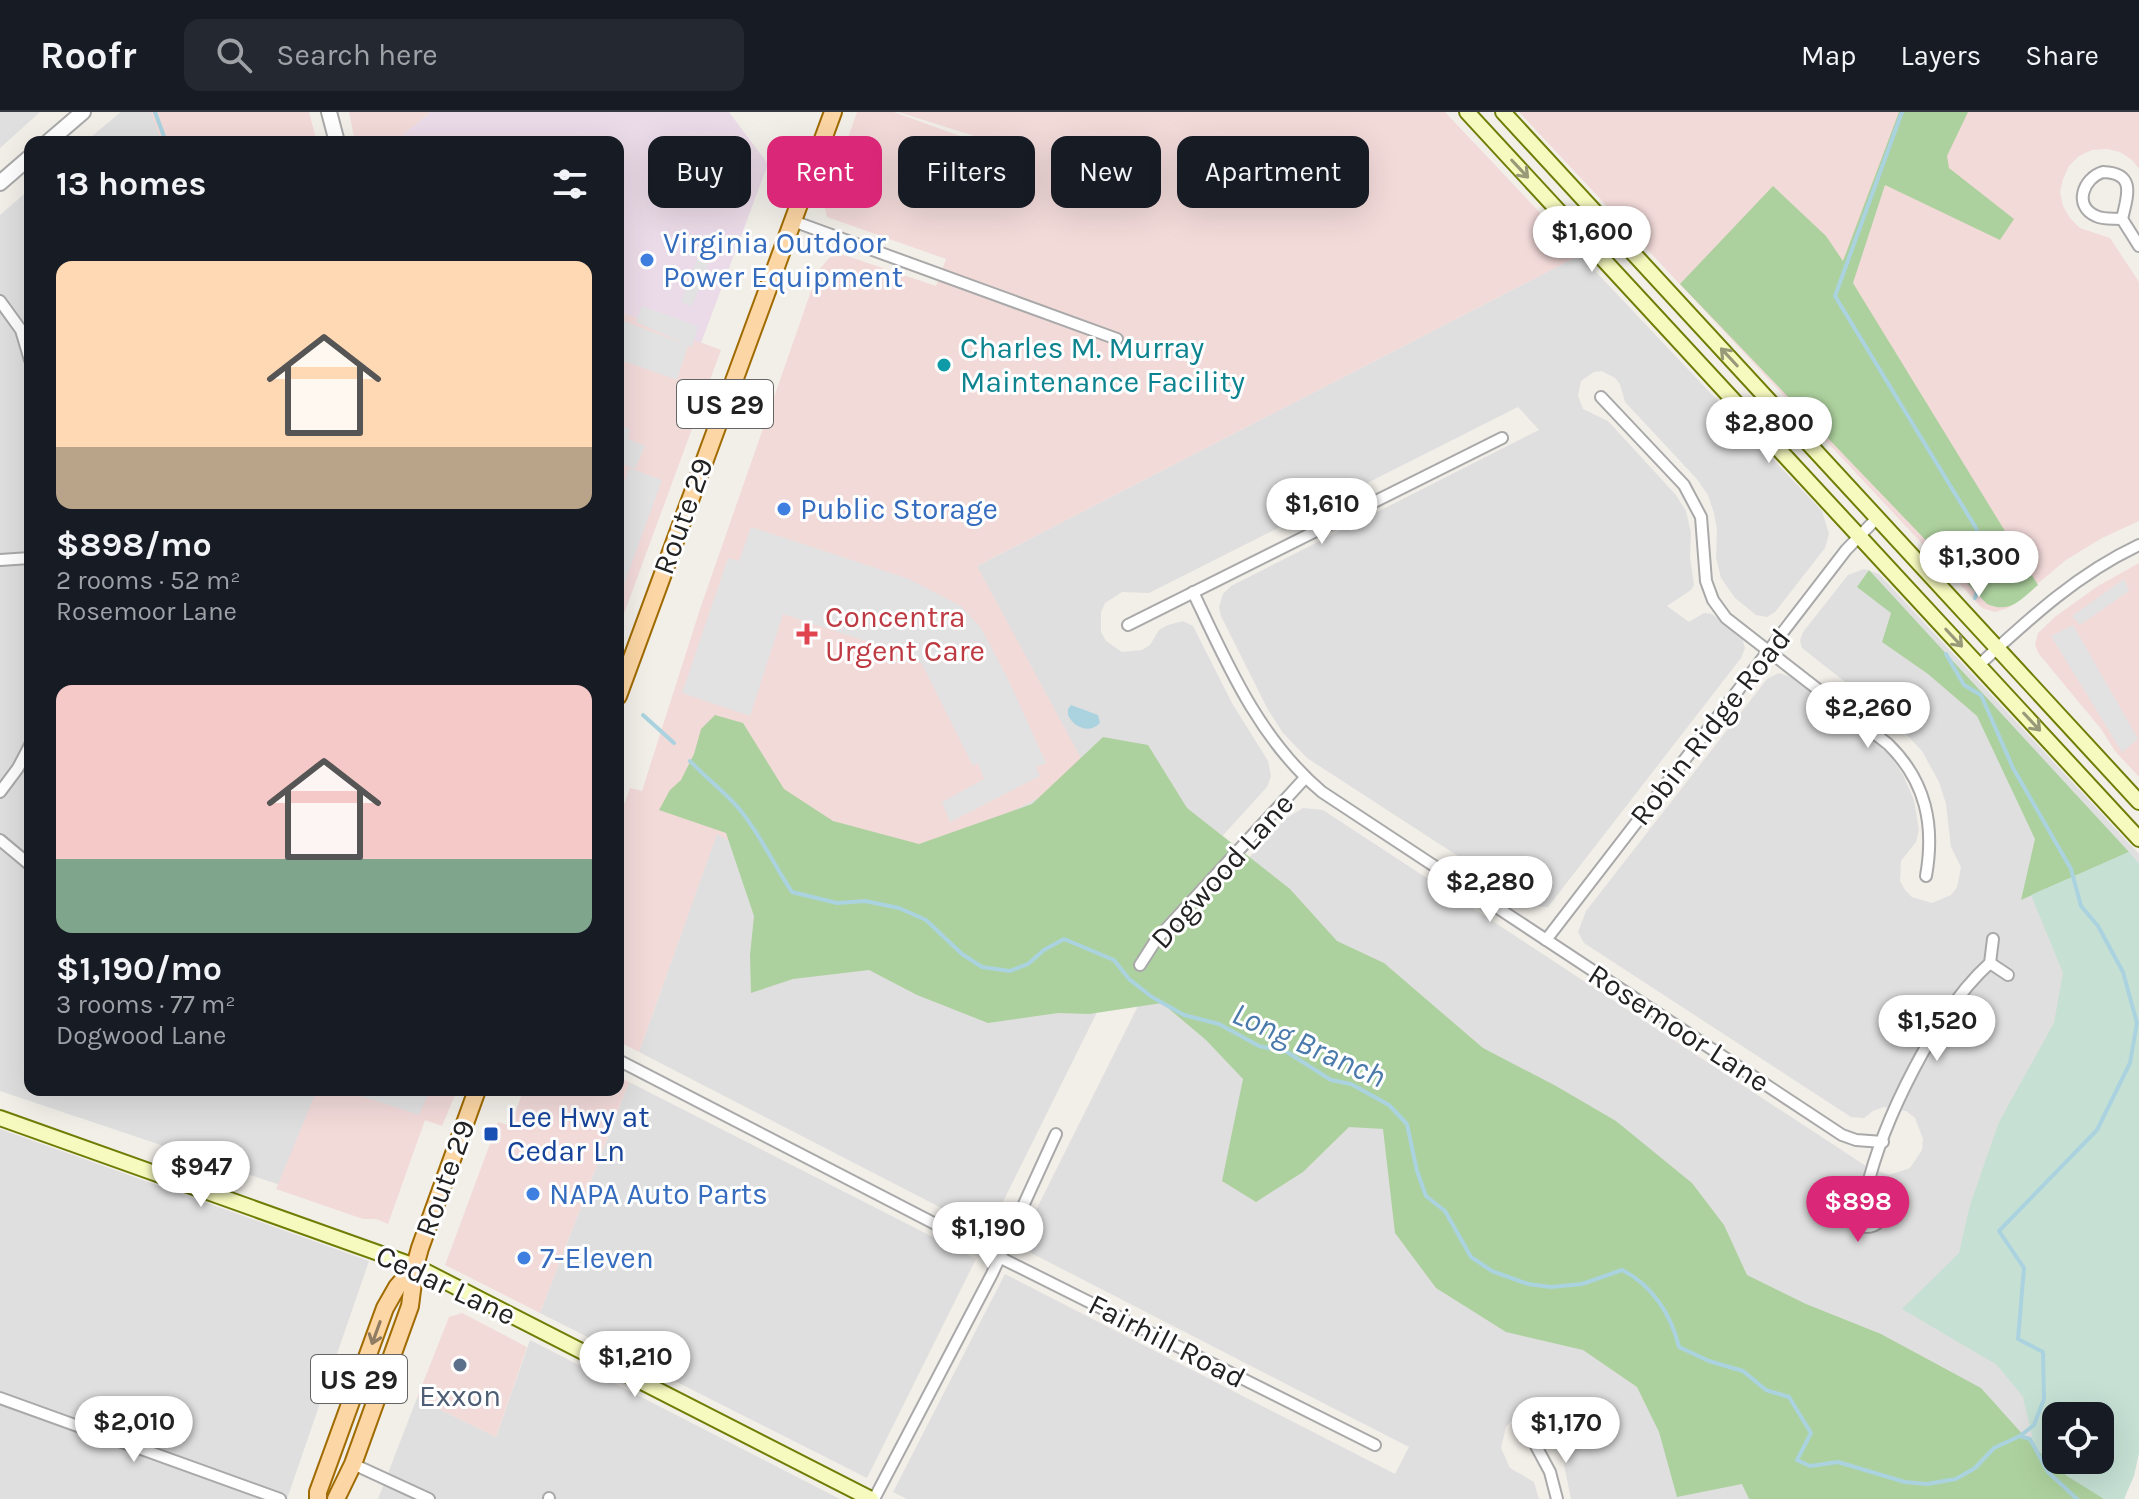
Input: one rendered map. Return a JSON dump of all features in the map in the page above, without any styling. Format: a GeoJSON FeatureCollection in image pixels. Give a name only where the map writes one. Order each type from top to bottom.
{"type":"FeatureCollection","features":[{"type":"Feature","properties":{"kind":"main road","name":"Route 29"},"geometry":{"type":"LineString","coordinates":[[624,680],[833,112]]}},
{"type":"Feature","properties":{"kind":"main road"},"geometry":{"type":"LineString","coordinates":[[1467,112],[2139,839]]}},
{"type":"Feature","properties":{"kind":"main road"},"geometry":{"type":"LineString","coordinates":[[1503,112],[2139,802]]}},
{"type":"Feature","properties":{"kind":"main road","name":"Route 29"},"geometry":{"type":"LineString","coordinates":[[336,1499],[353,1464],[410,1306],[415,1266],[475,1096]]}},
{"type":"Feature","properties":{"kind":"main road","name":"Cedar Lane"},"geometry":{"type":"LineString","coordinates":[[0,1118],[415,1266],[872,1499]]}},
{"type":"Feature","properties":{"kind":"main road","name":"Route 29"},"geometry":{"type":"LineString","coordinates":[[318,1499],[385,1308],[397,1287],[415,1266]]}},
{"type":"Feature","properties":{"kind":"street"},"geometry":{"type":"LineString","coordinates":[[55,136],[83,112]]}},
{"type":"Feature","properties":{"kind":"street"},"geometry":{"type":"LineString","coordinates":[[329,112],[335,136]]}},
{"type":"Feature","properties":{"kind":"street"},"geometry":{"type":"LineString","coordinates":[[0,183],[24,162]]}},
{"type":"Feature","properties":{"kind":"street"},"geometry":{"type":"LineString","coordinates":[[2122,219],[2097,217],[2086,207],[2083,192],[2089,179],[2096,174],[2111,172],[2124,180],[2129,194],[2122,219],[2139,246]]}},
{"type":"Feature","properties":{"kind":"street"},"geometry":{"type":"LineString","coordinates":[[793,221],[1117,339]]}},
{"type":"Feature","properties":{"kind":"street"},"geometry":{"type":"LineString","coordinates":[[0,301],[21,330],[24,339]]}},
{"type":"Feature","properties":{"kind":"street"},"geometry":{"type":"LineString","coordinates":[[1601,397],[1684,485],[1701,517],[1706,581],[1713,600],[1726,618],[1888,744],[1909,768],[1923,795],[1929,822],[1926,876]]}},
{"type":"Feature","properties":{"kind":"street"},"geometry":{"type":"LineString","coordinates":[[1128,625],[1502,438]]}},
{"type":"Feature","properties":{"kind":"street","name":"Robin Ridge Road"},"geometry":{"type":"LineString","coordinates":[[1546,940],[1859,535],[1878,517]]}},
{"type":"Feature","properties":{"kind":"street"},"geometry":{"type":"LineString","coordinates":[[1979,665],[2061,591],[2139,545]]}},
{"type":"Feature","properties":{"kind":"street"},"geometry":{"type":"LineString","coordinates":[[0,560],[24,558]]}},
{"type":"Feature","properties":{"kind":"street","name":"Rosemoor Lane"},"geometry":{"type":"LineString","coordinates":[[1193,592],[1249,704],[1287,760],[1305,778],[1356,816],[1842,1135],[1856,1140],[1883,1142]]}},
{"type":"Feature","properties":{"kind":"street"},"geometry":{"type":"LineString","coordinates":[[0,792],[24,756]]}},
{"type":"Feature","properties":{"kind":"street","name":"Dogwood Lane"},"geometry":{"type":"LineString","coordinates":[[1140,965],[1156,940],[1305,778]]}},
{"type":"Feature","properties":{"kind":"street"},"geometry":{"type":"LineString","coordinates":[[0,840],[24,860]]}},
{"type":"Feature","properties":{"kind":"street"},"geometry":{"type":"LineString","coordinates":[[1866,1192],[1883,1142],[1930,1038],[1978,974],[1990,963],[1993,939]]}},
{"type":"Feature","properties":{"kind":"street"},"geometry":{"type":"LineString","coordinates":[[1990,963],[2008,975]]}},
{"type":"Feature","properties":{"kind":"street","name":"Fairhill Road"},"geometry":{"type":"LineString","coordinates":[[624,1063],[1000,1257],[1375,1445]]}},
{"type":"Feature","properties":{"kind":"street"},"geometry":{"type":"LineString","coordinates":[[872,1499],[1000,1257],[1056,1134]]}},
{"type":"Feature","properties":{"kind":"street"},"geometry":{"type":"LineString","coordinates":[[0,1398],[280,1499]]}},
{"type":"Feature","properties":{"kind":"street"},"geometry":{"type":"LineString","coordinates":[[1536,1446],[1550,1472],[1557,1499]]}},
{"type":"Feature","properties":{"kind":"street"},"geometry":{"type":"LineString","coordinates":[[353,1464],[429,1499]]}},
{"type":"Feature","properties":{"kind":"shaded area"},"geometry":{"type":"Polygon","coordinates":[[[0,112],[40,112],[0,148],[0,112]]]}},
{"type":"Feature","properties":{"kind":"shaded area"},"geometry":{"type":"Polygon","coordinates":[[[121,112],[178,112],[187,136],[92,136],[121,112]]]}},
{"type":"Feature","properties":{"kind":"shaded area"},"geometry":{"type":"Polygon","coordinates":[[[151,112],[309,112],[315,136],[159,136],[151,112]]]}},
{"type":"Feature","properties":{"kind":"shaded area"},"geometry":{"type":"Polygon","coordinates":[[[349,112],[431,112],[401,136],[354,136],[349,112]]]}},
{"type":"Feature","properties":{"kind":"shaded area"},"geometry":{"type":"Polygon","coordinates":[[[431,112],[729,112],[747,136],[648,136],[648,208],[751,208],[751,141],[767,163],[767,167],[701,343],[624,313],[624,136],[401,136],[431,112]]]}},
{"type":"Feature","properties":{"kind":"shaded area"},"geometry":{"type":"Polygon","coordinates":[[[857,112],[894,112],[960,136],[898,136],[898,208],[1035,208],[1035,136],[974,136],[898,112],[1445,112],[1580,255],[977,566],[1089,773],[835,899],[717,834],[639,1052],[624,1044],[624,804],[630,788],[642,791],[700,609],[818,271],[830,257],[844,255],[936,286],[946,259],[827,217],[825,208],[882,208],[882,136],[849,136],[857,112]]]}},
{"type":"Feature","properties":{"kind":"shaded area"},"geometry":{"type":"Polygon","coordinates":[[[1519,112],[2139,112],[2139,169],[2120,152],[2092,150],[2079,156],[2069,166],[2060,192],[2070,218],[2080,228],[2110,238],[2139,282],[2139,521],[2102,538],[2066,560],[2008,608],[1995,612],[1982,608],[1519,112]]]}},
{"type":"Feature","properties":{"kind":"shaded area"},"geometry":{"type":"Polygon","coordinates":[[[24,194],[24,1096],[343,1096],[292,1189],[0,1091],[0,215],[24,194]]]}},
{"type":"Feature","properties":{"kind":"shaded area"},"geometry":{"type":"Polygon","coordinates":[[[699,253],[711,257],[692,306],[681,302],[699,253]]]}},
{"type":"Feature","properties":{"kind":"shaded area"},"geometry":{"type":"Polygon","coordinates":[[[1580,255],[1822,511],[1829,534],[1825,548],[1775,612],[1767,617],[1756,615],[1735,598],[1721,578],[1716,558],[1714,513],[1708,495],[1696,478],[1625,402],[1615,378],[1602,371],[1594,372],[1581,381],[1578,396],[1583,409],[1608,421],[1676,495],[1686,511],[1691,533],[1694,585],[1667,606],[1689,622],[1704,613],[1712,614],[1742,638],[1745,648],[1741,658],[1548,907],[1535,906],[1307,758],[1283,733],[1267,708],[1219,607],[1223,594],[1231,586],[1539,430],[1518,407],[1149,593],[1122,592],[1105,603],[1101,612],[1101,632],[1106,641],[1122,652],[1142,650],[1150,645],[1159,630],[1168,625],[1183,621],[1193,626],[1232,703],[1268,761],[1271,776],[1267,787],[1146,920],[988,1232],[639,1052],[717,833],[836,899],[977,566],[1580,255]]]}},
{"type":"Feature","properties":{"kind":"shaded area"},"geometry":{"type":"Polygon","coordinates":[[[642,306],[698,326],[677,380],[624,361],[624,321],[687,345],[636,322],[642,306]]]}},
{"type":"Feature","properties":{"kind":"shaded area"},"geometry":{"type":"Polygon","coordinates":[[[624,313],[721,350],[624,614],[624,313]]]}},
{"type":"Feature","properties":{"kind":"shaded area"},"geometry":{"type":"Polygon","coordinates":[[[624,426],[630,429],[628,439],[645,446],[635,469],[624,464],[624,426]]]}},
{"type":"Feature","properties":{"kind":"shaded area"},"geometry":{"type":"Polygon","coordinates":[[[629,468],[662,480],[624,584],[624,482],[629,468]]]}},
{"type":"Feature","properties":{"kind":"shaded area"},"geometry":{"type":"Polygon","coordinates":[[[751,527],[909,579],[961,606],[981,628],[1007,677],[1046,763],[1036,767],[1040,776],[950,822],[942,802],[984,779],[978,763],[973,766],[922,664],[914,657],[783,614],[750,716],[682,693],[728,558],[739,561],[751,527]]]}},
{"type":"Feature","properties":{"kind":"shaded area"},"geometry":{"type":"Polygon","coordinates":[[[2139,563],[2139,777],[2115,751],[2035,645],[2038,633],[2056,616],[2098,586],[2139,563]]]}},
{"type":"Feature","properties":{"kind":"shaded area"},"geometry":{"type":"Polygon","coordinates":[[[1864,569],[1879,574],[2139,854],[2139,1401],[2114,1458],[2114,1402],[2042,1402],[2042,1474],[2107,1474],[2096,1499],[1571,1499],[1564,1465],[1567,1437],[1562,1426],[1545,1413],[1534,1411],[1513,1419],[1506,1427],[1501,1448],[1510,1468],[1534,1482],[1539,1499],[907,1499],[893,1492],[1005,1274],[1395,1474],[1409,1447],[1033,1254],[1024,1239],[1153,976],[1189,923],[1285,819],[1303,808],[1323,810],[1869,1168],[1889,1175],[1910,1168],[1922,1150],[1923,1139],[1915,1118],[1906,1111],[1884,1107],[1864,1118],[1851,1117],[1584,943],[1578,932],[1586,911],[1767,679],[1779,673],[1794,678],[1873,739],[1892,758],[1903,775],[1914,800],[1919,830],[1916,842],[1901,861],[1900,881],[1905,890],[1912,897],[1932,903],[1951,895],[1957,887],[1961,867],[1951,847],[1946,804],[1939,782],[1922,751],[1891,718],[1802,648],[1800,640],[1848,575],[1864,569]]]}},
{"type":"Feature","properties":{"kind":"shaded area"},"geometry":{"type":"Polygon","coordinates":[[[2124,579],[2129,591],[2080,625],[2072,616],[2124,579]]]}},
{"type":"Feature","properties":{"kind":"shaded area"},"geometry":{"type":"Polygon","coordinates":[[[2073,625],[2138,739],[2122,752],[2051,636],[2073,625]]]}},
{"type":"Feature","properties":{"kind":"shaded area"},"geometry":{"type":"Polygon","coordinates":[[[629,1082],[976,1259],[867,1478],[540,1313],[629,1082]]]}},
{"type":"Feature","properties":{"kind":"shaded area"},"geometry":{"type":"Polygon","coordinates":[[[315,1096],[454,1096],[442,1126],[425,1120],[388,1224],[376,1219],[363,1219],[276,1189],[315,1096]]]}},
{"type":"Feature","properties":{"kind":"shaded area"},"geometry":{"type":"Polygon","coordinates":[[[361,1096],[427,1096],[419,1115],[361,1096]]]}},
{"type":"Feature","properties":{"kind":"shaded area"},"geometry":{"type":"Polygon","coordinates":[[[521,1096],[624,1096],[540,1313],[445,1265],[498,1122],[511,1126],[521,1096]]]}},
{"type":"Feature","properties":{"kind":"shaded area"},"geometry":{"type":"Polygon","coordinates":[[[0,1129],[369,1261],[287,1499],[0,1499],[0,1129]]]}},
{"type":"Feature","properties":{"kind":"shaded area"},"geometry":{"type":"Polygon","coordinates":[[[462,1313],[527,1347],[496,1437],[417,1398],[449,1317],[462,1313]]]}},
{"type":"Feature","properties":{"kind":"shaded area"},"geometry":{"type":"Polygon","coordinates":[[[530,1340],[840,1499],[378,1499],[417,1398],[496,1437],[530,1340]]]}},
{"type":"Feature","properties":{"kind":"green space"},"geometry":{"type":"Polygon","coordinates":[[[1899,112],[1968,112],[1947,156],[1949,168],[2014,219],[2000,240],[1885,185],[1853,283],[2038,585],[2008,606],[1987,604],[1680,284],[1773,186],[1826,236],[1843,261],[1899,112]]]}},
{"type":"Feature","properties":{"kind":"green space"},"geometry":{"type":"Polygon","coordinates":[[[1869,570],[2129,852],[2021,900],[2035,839],[1977,716],[1928,674],[1882,642],[1891,613],[1857,587],[1869,570]]]}},
{"type":"Feature","properties":{"kind":"green space"},"geometry":{"type":"Polygon","coordinates":[[[715,715],[743,723],[784,789],[833,821],[919,844],[1032,804],[1103,737],[1148,745],[1187,808],[1290,889],[1337,941],[1384,963],[1483,1048],[1616,1121],[1692,1183],[1724,1225],[1747,1275],[1806,1304],[1881,1334],[1981,1388],[2042,1453],[2042,1474],[2070,1474],[2104,1499],[1749,1499],[1742,1484],[1677,1497],[1659,1432],[1637,1387],[1583,1350],[1506,1332],[1436,1288],[1395,1233],[1383,1129],[1349,1127],[1303,1172],[1256,1202],[1222,1181],[1243,1079],[1206,1040],[1162,1003],[1089,1014],[1058,1013],[988,1023],[917,995],[869,970],[793,979],[751,993],[750,955],[754,916],[726,833],[659,810],[670,790],[681,780],[694,754],[701,729],[715,715]]]}},
{"type":"Feature","properties":{"kind":"green space"},"geometry":{"type":"Polygon","coordinates":[[[2129,852],[2139,864],[2139,1453],[2124,1499],[2104,1499],[2065,1474],[2114,1474],[2114,1402],[2042,1402],[2042,1454],[2035,1448],[2023,1397],[1997,1365],[1902,1309],[1959,1253],[1970,1205],[1999,1122],[2054,1023],[2063,973],[2031,895],[2129,852]]]}},
{"type":"Feature","properties":{"kind":"water"},"geometry":{"type":"Polygon","coordinates":[[[1071,705],[1098,715],[1100,723],[1087,729],[1078,726],[1068,715],[1071,705]]]}},
{"type":"Feature","properties":{"kind":"waterway","name":"Long Branch"},"geometry":{"type":"LineString","coordinates":[[155,112],[164,136]]}},
{"type":"Feature","properties":{"kind":"waterway"},"geometry":{"type":"LineString","coordinates":[[1902,112],[1835,296],[1976,528],[1983,563],[1975,598]]}},
{"type":"Feature","properties":{"kind":"waterway","name":"Long Branch"},"geometry":{"type":"LineString","coordinates":[[690,761],[741,811],[792,892],[837,903],[865,901],[899,908],[926,920],[962,954],[982,967],[1010,971],[1028,964],[1064,939],[1114,960],[1129,979],[1152,997],[1184,1015],[1219,1024],[1259,1046],[1287,1052],[1331,1080],[1351,1084],[1389,1105],[1407,1124],[1426,1196],[1445,1211],[1471,1257],[1492,1271],[1528,1284],[1551,1287],[1582,1284],[1622,1270],[1633,1276],[1659,1302],[1671,1323],[1679,1347],[1709,1361],[1743,1371],[1766,1390],[1789,1397],[1811,1433],[1797,1460],[1810,1466],[1838,1462],[1905,1482],[1927,1484],[1956,1479],[1975,1468],[1994,1448],[2020,1436],[2034,1425],[2044,1399],[2043,1352],[2018,1339],[2024,1268],[1999,1231],[2097,1130],[2130,1063],[2137,1023],[2123,972],[2098,926],[2081,906],[2071,869],[2013,768],[1981,695],[1964,685],[1946,654]]}},
{"type":"Feature","properties":{"kind":"waterway","name":"Long Branch"},"geometry":{"type":"LineString","coordinates":[[643,715],[674,743]]}},
{"type":"Feature","properties":{"kind":"waterway"},"geometry":{"type":"LineString","coordinates":[[2020,1436],[2030,1439],[2048,1472],[2077,1499]]}},
{"type":"Feature","properties":{"kind":"place","name":"Virginia Outdoor Power Equipment"},"geometry":{"type":"Point","coordinates":[647,260]}},
{"type":"Feature","properties":{"kind":"place","name":"Charles M. Murray Maintenance Facility"},"geometry":{"type":"Point","coordinates":[944,365]}},
{"type":"Feature","properties":{"kind":"place","name":"Public Storage"},"geometry":{"type":"Point","coordinates":[784,509]}},
{"type":"Feature","properties":{"kind":"place","name":"Concentra Urgent Care"},"geometry":{"type":"Point","coordinates":[807,634]}},
{"type":"Feature","properties":{"kind":"place","name":"Lee Hwy at Cedar Ln"},"geometry":{"type":"Point","coordinates":[491,1134]}},
{"type":"Feature","properties":{"kind":"place","name":"NAPA Auto Parts"},"geometry":{"type":"Point","coordinates":[533,1194]}},
{"type":"Feature","properties":{"kind":"place","name":"7-Eleven"},"geometry":{"type":"Point","coordinates":[524,1258]}},
{"type":"Feature","properties":{"kind":"place","name":"Exxon"},"geometry":{"type":"Point","coordinates":[460,1365]}}]}
